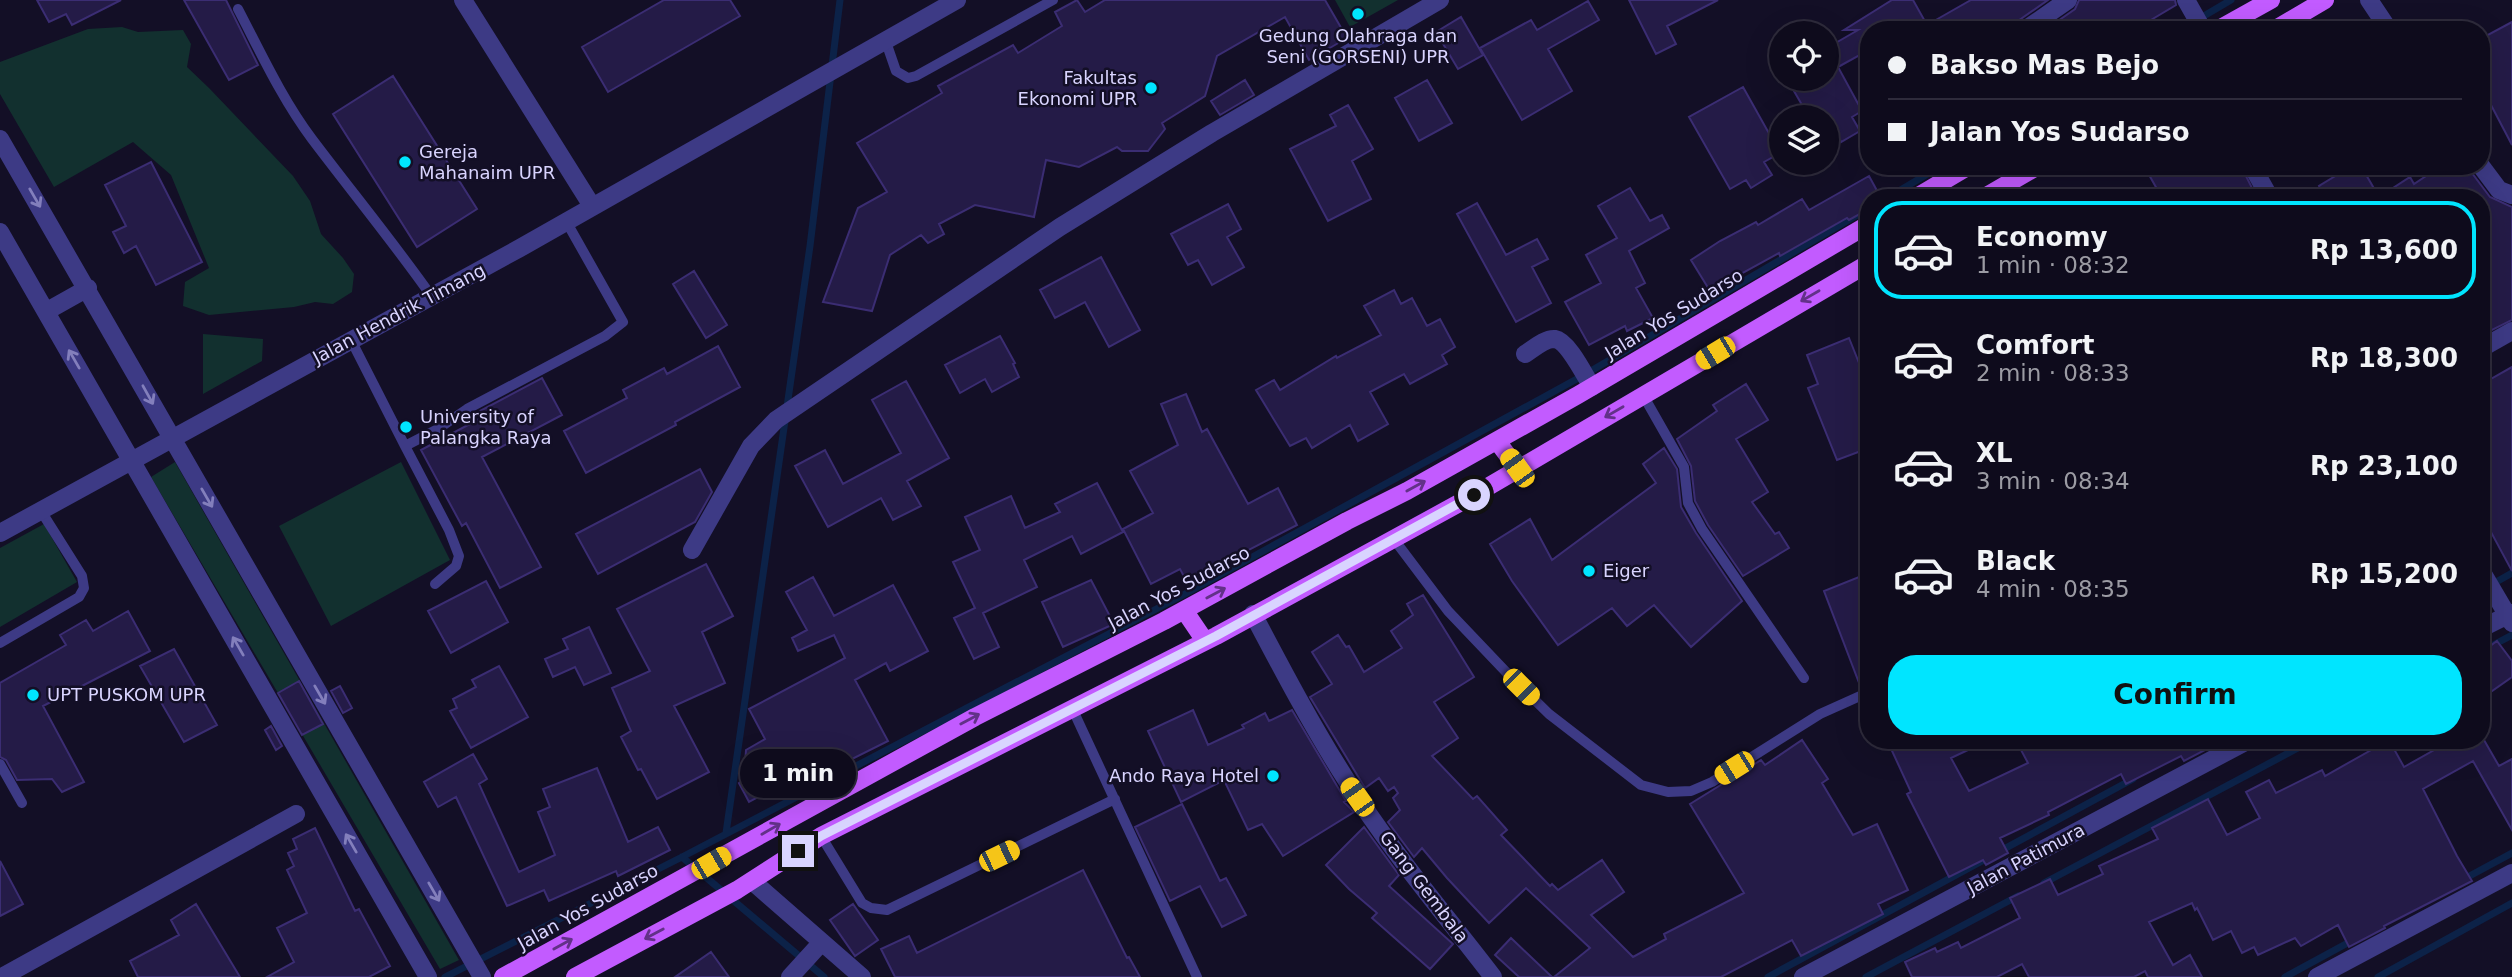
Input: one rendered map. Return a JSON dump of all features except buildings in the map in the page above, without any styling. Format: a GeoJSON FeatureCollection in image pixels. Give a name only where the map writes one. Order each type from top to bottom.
{"type":"FeatureCollection","features":[{"type":"Feature","properties":{"kind":"main road"},"geometry":{"type":"LineString","coordinates":[[2200,20],[2271,0]]}},
{"type":"Feature","properties":{"kind":"main road"},"geometry":{"type":"LineString","coordinates":[[2289,21],[2325,0]]}},
{"type":"Feature","properties":{"kind":"main road"},"geometry":{"type":"LineString","coordinates":[[1929,189],[1950,175]]}},
{"type":"Feature","properties":{"kind":"main road"},"geometry":{"type":"LineString","coordinates":[[1998,189],[2023,175]]}},
{"type":"Feature","properties":{"kind":"main road","name":"Jalan Yos Sudarso"},"geometry":{"type":"LineString","coordinates":[[503,977],[975,716],[1184,610],[1496,441],[1860,229]]}},
{"type":"Feature","properties":{"kind":"main road"},"geometry":{"type":"LineString","coordinates":[[575,977],[744,885],[821,836],[1205,641],[1474,495],[1860,268]]}},
{"type":"Feature","properties":{"kind":"main road"},"geometry":{"type":"LineString","coordinates":[[1496,441],[1517,468]]}},
{"type":"Feature","properties":{"kind":"main road"},"geometry":{"type":"LineString","coordinates":[[1184,610],[1205,641]]}},
{"type":"Feature","properties":{"kind":"street"},"geometry":{"type":"LineString","coordinates":[[463,0],[592,206]]}},
{"type":"Feature","properties":{"kind":"street"},"geometry":{"type":"LineString","coordinates":[[886,42],[957,0]]}},
{"type":"Feature","properties":{"kind":"street"},"geometry":{"type":"LineString","coordinates":[[692,550],[751,446],[776,420],[1059,228],[1212,133],[1440,0]]}},
{"type":"Feature","properties":{"kind":"street"},"geometry":{"type":"LineString","coordinates":[[2038,21],[2068,0]]}},
{"type":"Feature","properties":{"kind":"street"},"geometry":{"type":"LineString","coordinates":[[2369,0],[2383,21]]}},
{"type":"Feature","properties":{"kind":"street","name":"Jalan Hendrik Timang"},"geometry":{"type":"LineString","coordinates":[[0,533],[432,297],[886,42]]}},
{"type":"Feature","properties":{"kind":"street"},"geometry":{"type":"LineString","coordinates":[[0,139],[482,977]]}},
{"type":"Feature","properties":{"kind":"street"},"geometry":{"type":"LineString","coordinates":[[2488,175],[2499,190],[2512,195]]}},
{"type":"Feature","properties":{"kind":"street"},"geometry":{"type":"LineString","coordinates":[[0,232],[425,972]]}},
{"type":"Feature","properties":{"kind":"street"},"geometry":{"type":"LineString","coordinates":[[47,311],[88,288]]}},
{"type":"Feature","properties":{"kind":"street"},"geometry":{"type":"LineString","coordinates":[[2490,343],[2512,331]]}},
{"type":"Feature","properties":{"kind":"street"},"geometry":{"type":"LineString","coordinates":[[1525,354],[1546,341],[1559,341],[1573,356],[1592,387]]}},
{"type":"Feature","properties":{"kind":"street"},"geometry":{"type":"LineString","coordinates":[[2490,585],[2510,617],[2490,625]]}},
{"type":"Feature","properties":{"kind":"street","name":"Gang Gembala"},"geometry":{"type":"LineString","coordinates":[[1253,614],[1285,676],[1346,781],[1379,829],[1493,977]]}},
{"type":"Feature","properties":{"kind":"street","name":"Jalan Patimura"},"geometry":{"type":"LineString","coordinates":[[1803,977],[2232,749]]}},
{"type":"Feature","properties":{"kind":"street"},"geometry":{"type":"LineString","coordinates":[[2,977],[296,814]]}},
{"type":"Feature","properties":{"kind":"street"},"geometry":{"type":"LineString","coordinates":[[2317,977],[2512,873]]}},
{"type":"Feature","properties":{"kind":"street"},"geometry":{"type":"LineString","coordinates":[[744,885],[862,977]]}},
{"type":"Feature","properties":{"kind":"street"},"geometry":{"type":"LineString","coordinates":[[794,972],[821,943]]}},
{"type":"Feature","properties":{"kind":"lane"},"geometry":{"type":"LineString","coordinates":[[886,42],[896,71],[908,78],[916,76],[1053,0]]}},
{"type":"Feature","properties":{"kind":"lane"},"geometry":{"type":"LineString","coordinates":[[238,9],[282,93],[311,139],[432,297]]}},
{"type":"Feature","properties":{"kind":"lane"},"geometry":{"type":"LineString","coordinates":[[405,446],[438,429],[467,409],[605,336],[622,321],[566,221]]}},
{"type":"Feature","properties":{"kind":"lane"},"geometry":{"type":"LineString","coordinates":[[351,340],[449,530],[459,556],[456,565],[435,584]]}},
{"type":"Feature","properties":{"kind":"lane"},"geometry":{"type":"LineString","coordinates":[[1643,395],[1684,467],[1688,503],[1702,529],[1804,678]]}},
{"type":"Feature","properties":{"kind":"lane"},"geometry":{"type":"LineString","coordinates":[[0,643],[79,597],[85,588],[82,576],[41,511]]}},
{"type":"Feature","properties":{"kind":"lane"},"geometry":{"type":"LineString","coordinates":[[1393,538],[1448,611],[1507,673],[1549,714],[1641,785],[1668,792],[1691,790],[1712,782],[1820,713],[1860,696]]}},
{"type":"Feature","properties":{"kind":"lane"},"geometry":{"type":"LineString","coordinates":[[1072,708],[1198,977]]}},
{"type":"Feature","properties":{"kind":"lane"},"geometry":{"type":"LineString","coordinates":[[0,764],[22,803]]}},
{"type":"Feature","properties":{"kind":"lane"},"geometry":{"type":"LineString","coordinates":[[821,836],[862,903],[871,908],[887,909],[1115,799]]}},
{"type":"Feature","properties":{"kind":"green space","name":"Gedung Olahraga dan Seni (GORSENI) UPR"},"geometry":{"type":"Polygon","coordinates":[[[1335,0],[1398,0],[1350,27],[1335,0]]]}},
{"type":"Feature","properties":{"kind":"green space"},"geometry":{"type":"Polygon","coordinates":[[[122,27],[138,32],[183,30],[191,44],[187,67],[293,176],[310,201],[321,234],[354,274],[352,292],[333,304],[315,302],[294,307],[209,315],[183,306],[185,282],[209,268],[171,175],[133,142],[54,187],[0,94],[0,62],[88,29],[122,27]]]}},
{"type":"Feature","properties":{"kind":"green space"},"geometry":{"type":"Polygon","coordinates":[[[203,334],[263,339],[262,361],[203,394],[203,334]]]}},
{"type":"Feature","properties":{"kind":"green space"},"geometry":{"type":"Polygon","coordinates":[[[175,462],[459,960],[440,969],[151,477],[175,462]]]}},
{"type":"Feature","properties":{"kind":"green space"},"geometry":{"type":"Polygon","coordinates":[[[401,462],[450,560],[331,626],[279,526],[401,462]]]}},
{"type":"Feature","properties":{"kind":"green space"},"geometry":{"type":"Polygon","coordinates":[[[44,524],[77,582],[0,627],[0,548],[44,524]]]}},
{"type":"Feature","properties":{"kind":"waterway"},"geometry":{"type":"LineString","coordinates":[[726,833],[810,246],[840,0]]}},
{"type":"Feature","properties":{"kind":"waterway"},"geometry":{"type":"LineString","coordinates":[[2195,21],[2231,0]]}},
{"type":"Feature","properties":{"kind":"waterway"},"geometry":{"type":"LineString","coordinates":[[1902,189],[1926,175]]}},
{"type":"Feature","properties":{"kind":"waterway"},"geometry":{"type":"LineString","coordinates":[[445,977],[682,857],[1185,594],[1584,375],[1860,213]]}},
{"type":"Feature","properties":{"kind":"waterway"},"geometry":{"type":"LineString","coordinates":[[2490,585],[2512,573]]}},
{"type":"Feature","properties":{"kind":"waterway"},"geometry":{"type":"LineString","coordinates":[[2490,647],[2512,635]]}},
{"type":"Feature","properties":{"kind":"waterway"},"geometry":{"type":"LineString","coordinates":[[2044,883],[2296,749]]}},
{"type":"Feature","properties":{"kind":"waterway"},"geometry":{"type":"LineString","coordinates":[[1768,977],[2133,779]]}},
{"type":"Feature","properties":{"kind":"waterway"},"geometry":{"type":"LineString","coordinates":[[2464,879],[2512,853]]}},
{"type":"Feature","properties":{"kind":"waterway"},"geometry":{"type":"LineString","coordinates":[[682,857],[824,977]]}},
{"type":"Feature","properties":{"kind":"waterway"},"geometry":{"type":"LineString","coordinates":[[1866,977],[2018,896]]}},
{"type":"Feature","properties":{"kind":"waterway"},"geometry":{"type":"LineString","coordinates":[[2378,977],[2512,903]]}},
{"type":"Feature","properties":{"kind":"waterway"},"geometry":{"type":"LineString","coordinates":[[2285,977],[2355,939]]}},
{"type":"Feature","properties":{"kind":"place","name":"Gedung Olahraga dan Seni (GORSENI) UPR"},"geometry":{"type":"Point","coordinates":[1358,14]}},
{"type":"Feature","properties":{"kind":"place","name":"Fakultas Ekonomi UPR"},"geometry":{"type":"Point","coordinates":[1151,88]}},
{"type":"Feature","properties":{"kind":"place","name":"Gereja Mahanaim UPR"},"geometry":{"type":"Point","coordinates":[405,162]}},
{"type":"Feature","properties":{"kind":"place","name":"University of Palangka Raya"},"geometry":{"type":"Point","coordinates":[406,427]}},
{"type":"Feature","properties":{"kind":"place","name":"Eiger"},"geometry":{"type":"Point","coordinates":[1589,571]}},
{"type":"Feature","properties":{"kind":"place","name":"UPT PUSKOM UPR"},"geometry":{"type":"Point","coordinates":[33,695]}},
{"type":"Feature","properties":{"kind":"place","name":"Ando Raya Hotel"},"geometry":{"type":"Point","coordinates":[1273,776]}},
{"type":"Feature","properties":{"kind":"route"},"geometry":{"type":"LineString","coordinates":[[798,851],[821,836],[1216,636],[1474,495]]}}]}
